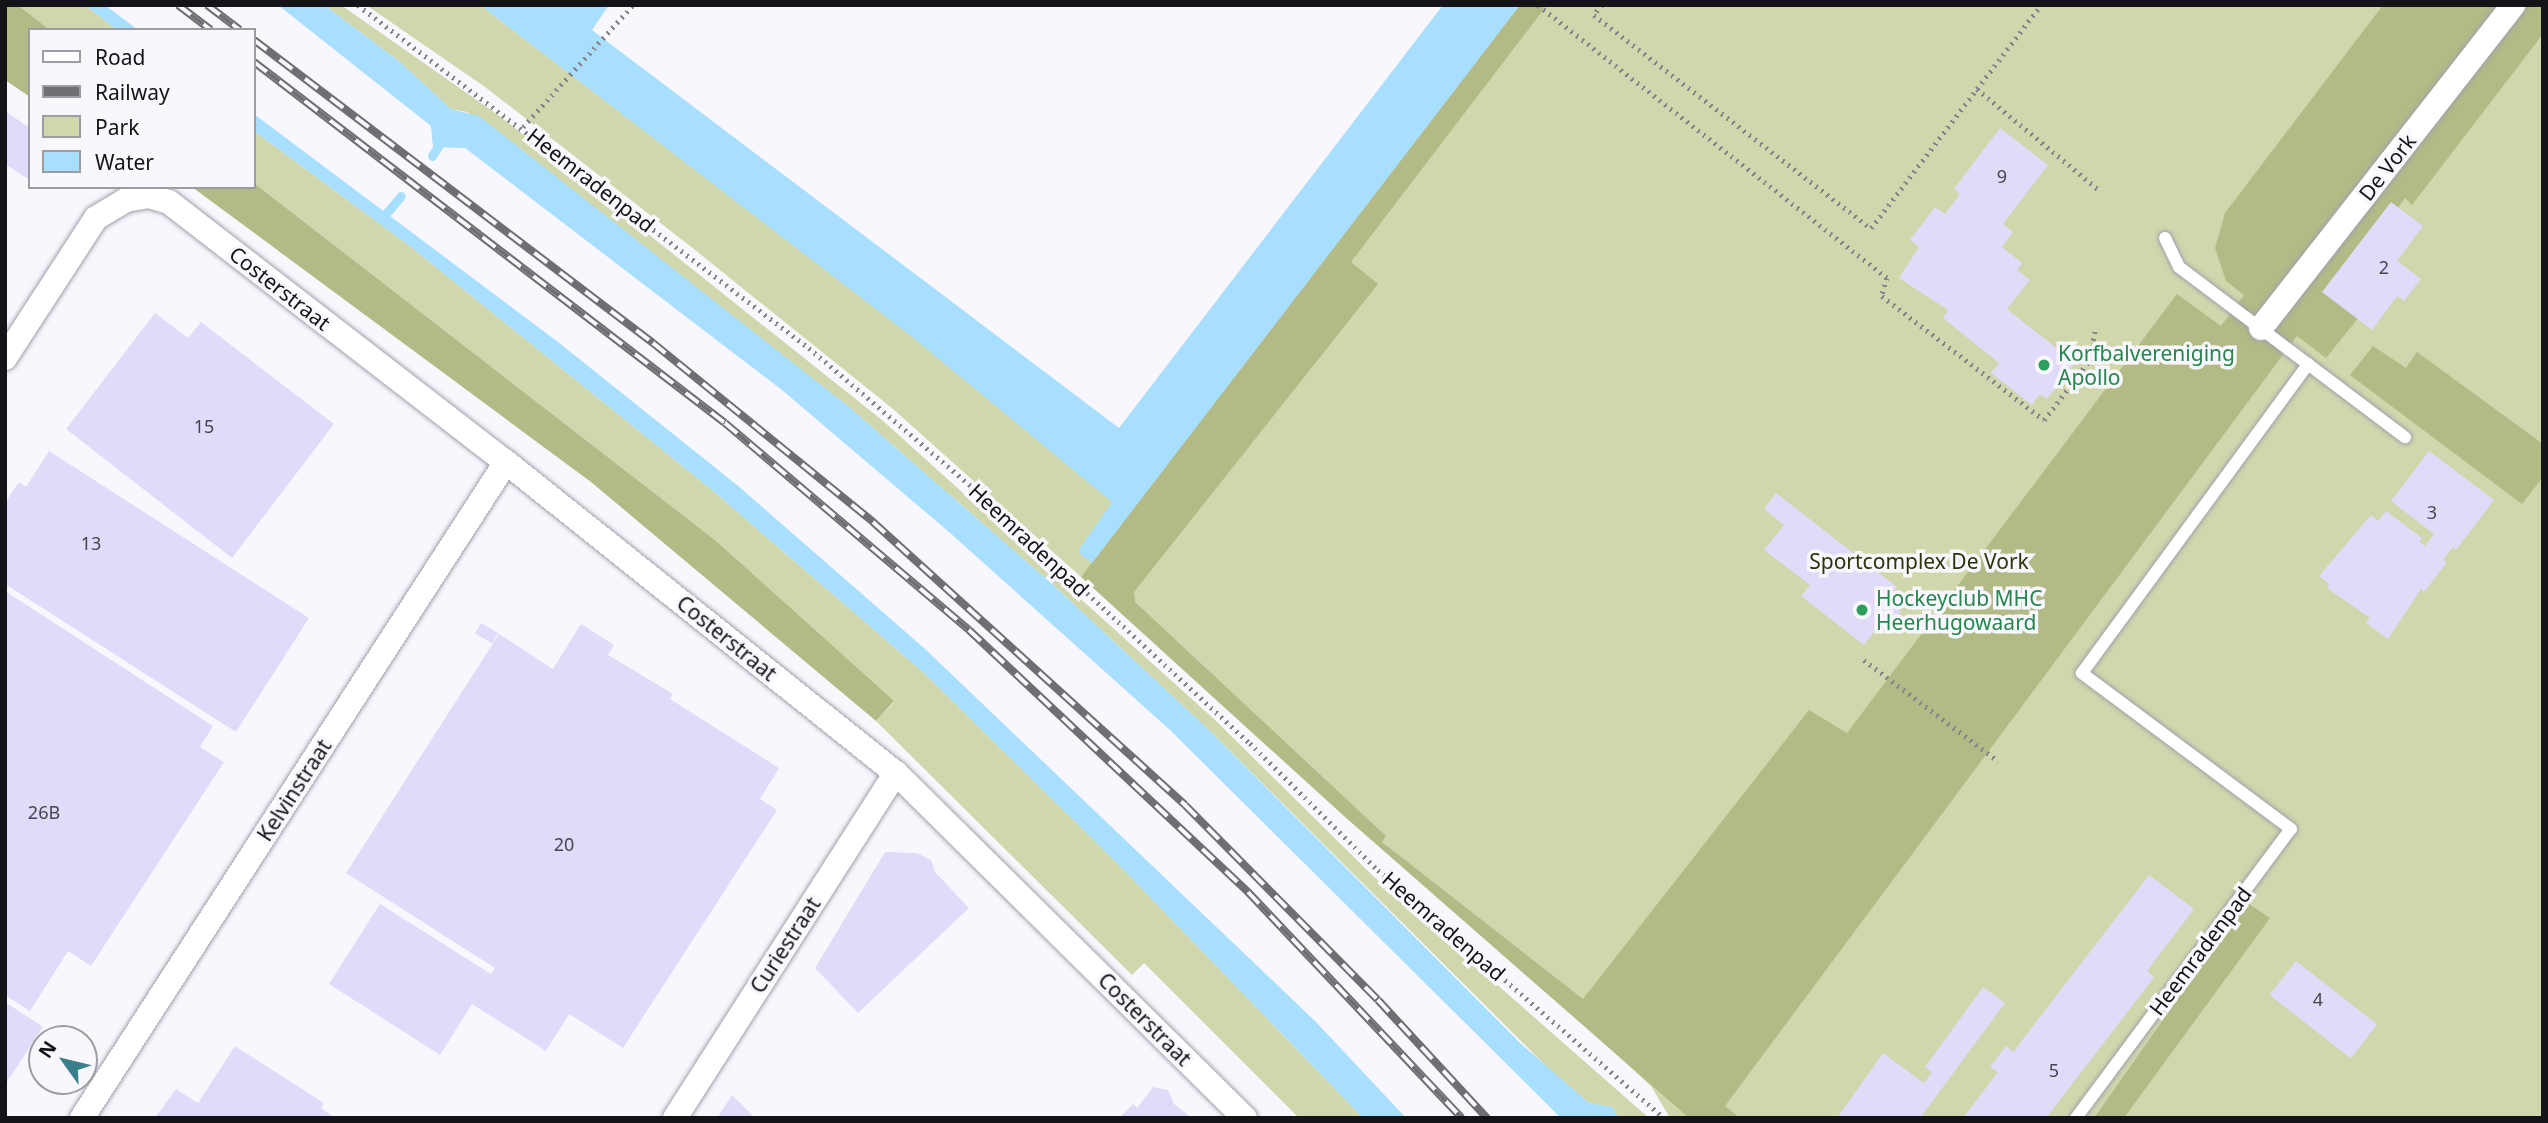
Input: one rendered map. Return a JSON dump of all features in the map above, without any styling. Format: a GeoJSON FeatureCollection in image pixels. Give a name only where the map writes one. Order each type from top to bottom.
{"type":"FeatureCollection","features":[{"type":"Feature","properties":{"kind":"street","name":"De Vork"},"geometry":{"type":"LineString","coordinates":[[2261,328],[2513,5]]}},
{"type":"Feature","properties":{"kind":"street","name":"Costerstraat"},"geometry":{"type":"LineString","coordinates":[[5,358],[96,218],[126,200],[149,197],[169,202],[506,461],[896,773],[1245,1118]]}},
{"type":"Feature","properties":{"kind":"street","name":"Kelvinstraat"},"geometry":{"type":"LineString","coordinates":[[82,1118],[506,461]]}},
{"type":"Feature","properties":{"kind":"street","name":"Curiestraat"},"geometry":{"type":"LineString","coordinates":[[675,1118],[896,773]]}},
{"type":"Feature","properties":{"kind":"lane"},"geometry":{"type":"LineString","coordinates":[[2165,238],[2179,267],[2405,437]]}},
{"type":"Feature","properties":{"kind":"lane","name":"Heemradenpad"},"geometry":{"type":"LineString","coordinates":[[2076,1118],[2291,829],[2081,673],[2308,364]]}},
{"type":"Feature","properties":{"kind":"path","name":"Heemradenpad"},"geometry":{"type":"LineString","coordinates":[[358,5],[523,127],[809,348],[969,484],[1250,743],[1378,870],[1664,1118]]}},
{"type":"Feature","properties":{"kind":"path"},"geometry":{"type":"LineString","coordinates":[[523,127],[612,32],[633,5]]}},
{"type":"Feature","properties":{"kind":"path"},"geometry":{"type":"LineString","coordinates":[[1538,5],[1887,278],[1882,296],[2044,420],[2090,361],[2095,331]]}},
{"type":"Feature","properties":{"kind":"path"},"geometry":{"type":"LineString","coordinates":[[1602,5],[1594,15],[1871,228],[2041,5]]}},
{"type":"Feature","properties":{"kind":"path"},"geometry":{"type":"LineString","coordinates":[[1977,89],[2098,189]]}},
{"type":"Feature","properties":{"kind":"path"},"geometry":{"type":"LineString","coordinates":[[1864,660],[1998,761]]}},
{"type":"Feature","properties":{"kind":"green space"},"geometry":{"type":"Polygon","coordinates":[[[5,5],[18,5],[47,28],[28,28],[28,96],[5,80],[5,5]]]}},
{"type":"Feature","properties":{"kind":"green space"},"geometry":{"type":"Polygon","coordinates":[[[18,5],[85,5],[114,28],[47,28],[18,5]]]}},
{"type":"Feature","properties":{"kind":"green space"},"geometry":{"type":"Polygon","coordinates":[[[324,5],[341,5],[501,117],[882,420],[1213,718],[1372,875],[1649,1118],[1619,1118],[1612,1107],[1589,1103],[1546,1066],[1211,732],[1051,583],[849,407],[501,137],[467,112],[451,109],[400,62],[324,5]]]}},
{"type":"Feature","properties":{"kind":"green space","name":"Sportcomplex De Vork"},"geometry":{"type":"Polygon","coordinates":[[[366,5],[480,5],[912,336],[1113,502],[1080,548],[1510,5],[2543,5],[2543,1118],[1670,1118],[1651,1086],[1085,572],[1081,577],[893,409],[690,246],[485,87],[366,5]]]}},
{"type":"Feature","properties":{"kind":"green space"},"geometry":{"type":"Polygon","coordinates":[[[1520,5],[1547,5],[1351,262],[1378,284],[1134,592],[1135,602],[1386,836],[1382,842],[1583,999],[1809,710],[1847,733],[2177,294],[2221,326],[2244,295],[2226,281],[2215,248],[2225,213],[2383,5],[2543,5],[2543,34],[2412,205],[2405,198],[2334,296],[2360,316],[2326,358],[2297,336],[1725,1106],[1740,1118],[1689,1118],[1345,817],[1081,577],[1520,5]]]}},
{"type":"Feature","properties":{"kind":"green space"},"geometry":{"type":"Polygon","coordinates":[[[256,132],[411,247],[712,490],[924,673],[1119,865],[1363,1118],[1299,1118],[1144,963],[1132,975],[876,721],[894,702],[715,540],[256,185],[256,132]]]}},
{"type":"Feature","properties":{"kind":"green space"},"geometry":{"type":"Polygon","coordinates":[[[256,185],[715,540],[894,701],[876,721],[591,482],[195,189],[256,189],[256,185]]]}},
{"type":"Feature","properties":{"kind":"green space"},"geometry":{"type":"Polygon","coordinates":[[[2373,346],[2406,368],[2417,352],[2543,444],[2543,477],[2522,504],[2350,375],[2373,346]]]}},
{"type":"Feature","properties":{"kind":"green space"},"geometry":{"type":"Polygon","coordinates":[[[2246,902],[2270,918],[2124,1118],[2094,1118],[2246,902]]]}},
{"type":"Feature","properties":{"kind":"water"},"geometry":{"type":"Polygon","coordinates":[[[85,5],[105,5],[135,28],[114,28],[85,5]]]}},
{"type":"Feature","properties":{"kind":"water"},"geometry":{"type":"Polygon","coordinates":[[[278,5],[324,5],[400,62],[451,109],[479,116],[849,407],[1051,583],[1211,732],[1520,1043],[1589,1103],[1612,1107],[1619,1118],[1561,1118],[1170,730],[949,532],[782,390],[465,148],[433,147],[431,126],[278,5]]]}},
{"type":"Feature","properties":{"kind":"water"},"geometry":{"type":"Polygon","coordinates":[[[480,5],[609,5],[592,30],[1119,428],[1443,5],[1520,5],[1092,563],[1080,554],[1080,548],[1112,502],[911,336],[480,5]]]}},
{"type":"Feature","properties":{"kind":"water"},"geometry":{"type":"Polygon","coordinates":[[[256,116],[558,342],[737,485],[924,648],[1316,1022],[1406,1118],[1363,1118],[1119,865],[924,673],[712,490],[411,247],[256,132],[256,116]]]}},
{"type":"Feature","properties":{"kind":"building"},"geometry":{"type":"Polygon","coordinates":[[[5,111],[28,127],[28,179],[5,164],[5,111]]]}},
{"type":"Feature","properties":{"kind":"building"},"geometry":{"type":"Polygon","coordinates":[[[2000,128],[2048,165],[2003,224],[2013,232],[2002,247],[2022,263],[2017,270],[2030,280],[2007,309],[2075,363],[2047,399],[2040,394],[2032,405],[1991,373],[1999,363],[1943,318],[1948,310],[1899,278],[1919,247],[1910,240],[1935,207],[1945,214],[1960,194],[1954,189],[2000,128]]]}},
{"type":"Feature","properties":{"kind":"building"},"geometry":{"type":"Polygon","coordinates":[[[2391,202],[2423,226],[2397,261],[2421,279],[2404,301],[2397,296],[2372,330],[2322,292],[2391,202]]]}},
{"type":"Feature","properties":{"kind":"building"},"geometry":{"type":"Polygon","coordinates":[[[155,313],[188,338],[201,322],[334,424],[232,558],[66,429],[155,313]]]}},
{"type":"Feature","properties":{"kind":"building"},"geometry":{"type":"Polygon","coordinates":[[[49,451],[309,618],[236,732],[5,584],[5,503],[19,482],[26,487],[49,451]]]}},
{"type":"Feature","properties":{"kind":"building"},"geometry":{"type":"Polygon","coordinates":[[[2429,451],[2494,500],[2456,550],[2453,547],[2443,560],[2447,562],[2424,592],[2421,589],[2388,639],[2366,623],[2370,618],[2327,588],[2329,584],[2319,576],[2371,515],[2378,521],[2386,511],[2422,538],[2419,542],[2425,546],[2434,534],[2391,501],[2429,451]]]}},
{"type":"Feature","properties":{"kind":"building"},"geometry":{"type":"Polygon","coordinates":[[[1776,493],[1897,587],[1886,600],[1901,612],[1889,626],[1886,624],[1881,631],[1877,628],[1864,645],[1801,596],[1810,585],[1764,550],[1784,525],[1764,509],[1776,493]]]}},
{"type":"Feature","properties":{"kind":"building"},"geometry":{"type":"Polygon","coordinates":[[[5,591],[213,726],[200,747],[224,762],[91,966],[68,951],[30,1011],[5,995],[5,591]]]}},
{"type":"Feature","properties":{"kind":"building"},"geometry":{"type":"Polygon","coordinates":[[[481,623],[498,633],[492,643],[475,633],[481,623]]]}},
{"type":"Feature","properties":{"kind":"building"},"geometry":{"type":"Polygon","coordinates":[[[581,624],[614,645],[608,655],[673,694],[670,699],[779,768],[760,799],[777,810],[623,1048],[569,1014],[546,1051],[472,1004],[440,1055],[329,984],[380,904],[491,974],[495,968],[346,873],[499,634],[553,669],[581,624]]]}},
{"type":"Feature","properties":{"kind":"building"},"geometry":{"type":"Polygon","coordinates":[[[885,852],[917,853],[931,860],[935,872],[969,908],[858,1013],[815,968],[885,852]]]}},
{"type":"Feature","properties":{"kind":"building"},"geometry":{"type":"Polygon","coordinates":[[[2149,875],[2194,909],[2147,971],[2154,977],[2139,997],[2046,1118],[1963,1118],[1998,1072],[1990,1067],[2006,1046],[2013,1052],[2149,875]]]}},
{"type":"Feature","properties":{"kind":"building"},"geometry":{"type":"Polygon","coordinates":[[[2296,961],[2377,1024],[2351,1058],[2270,995],[2296,961]]]}},
{"type":"Feature","properties":{"kind":"building"},"geometry":{"type":"Polygon","coordinates":[[[1983,987],[2005,1003],[1920,1118],[1837,1118],[1883,1053],[1924,1083],[1932,1072],[1925,1067],[1983,987]]]}},
{"type":"Feature","properties":{"kind":"building"},"geometry":{"type":"Polygon","coordinates":[[[5,1002],[40,1025],[28,1025],[28,1050],[5,1085],[5,1002]]]}},
{"type":"Feature","properties":{"kind":"building"},"geometry":{"type":"Polygon","coordinates":[[[235,1046],[324,1103],[321,1108],[335,1118],[155,1118],[176,1089],[198,1103],[235,1046]]]}},
{"type":"Feature","properties":{"kind":"building"},"geometry":{"type":"Polygon","coordinates":[[[1153,1087],[1168,1090],[1174,1104],[1192,1118],[1119,1118],[1133,1104],[1137,1108],[1153,1087]]]}},
{"type":"Feature","properties":{"kind":"building"},"geometry":{"type":"Polygon","coordinates":[[[732,1095],[755,1118],[717,1118],[732,1095]]]}},
{"type":"Feature","properties":{"kind":"waterway"},"geometry":{"type":"LineString","coordinates":[[432,156],[442,140]]}},
{"type":"Feature","properties":{"kind":"waterway"},"geometry":{"type":"LineString","coordinates":[[384,216],[401,196]]}},
{"type":"Feature","properties":{"kind":"railway"},"geometry":{"type":"LineString","coordinates":[[178,5],[208,28]]}},
{"type":"Feature","properties":{"kind":"railway"},"geometry":{"type":"LineString","coordinates":[[207,5],[237,28]]}},
{"type":"Feature","properties":{"kind":"railway"},"geometry":{"type":"LineString","coordinates":[[256,42],[653,343],[873,522],[1185,805],[1378,1000],[1487,1118]]}},
{"type":"Feature","properties":{"kind":"railway"},"geometry":{"type":"LineString","coordinates":[[256,64],[725,423],[969,630],[1248,892],[1462,1118]]}},
{"type":"Feature","properties":{"kind":"place","name":"Korfbalvereniging Apollo"},"geometry":{"type":"Point","coordinates":[2044,365]}},
{"type":"Feature","properties":{"kind":"place","name":"Hockeyclub MHC Heerhugowaard"},"geometry":{"type":"Point","coordinates":[1862,610]}}]}
